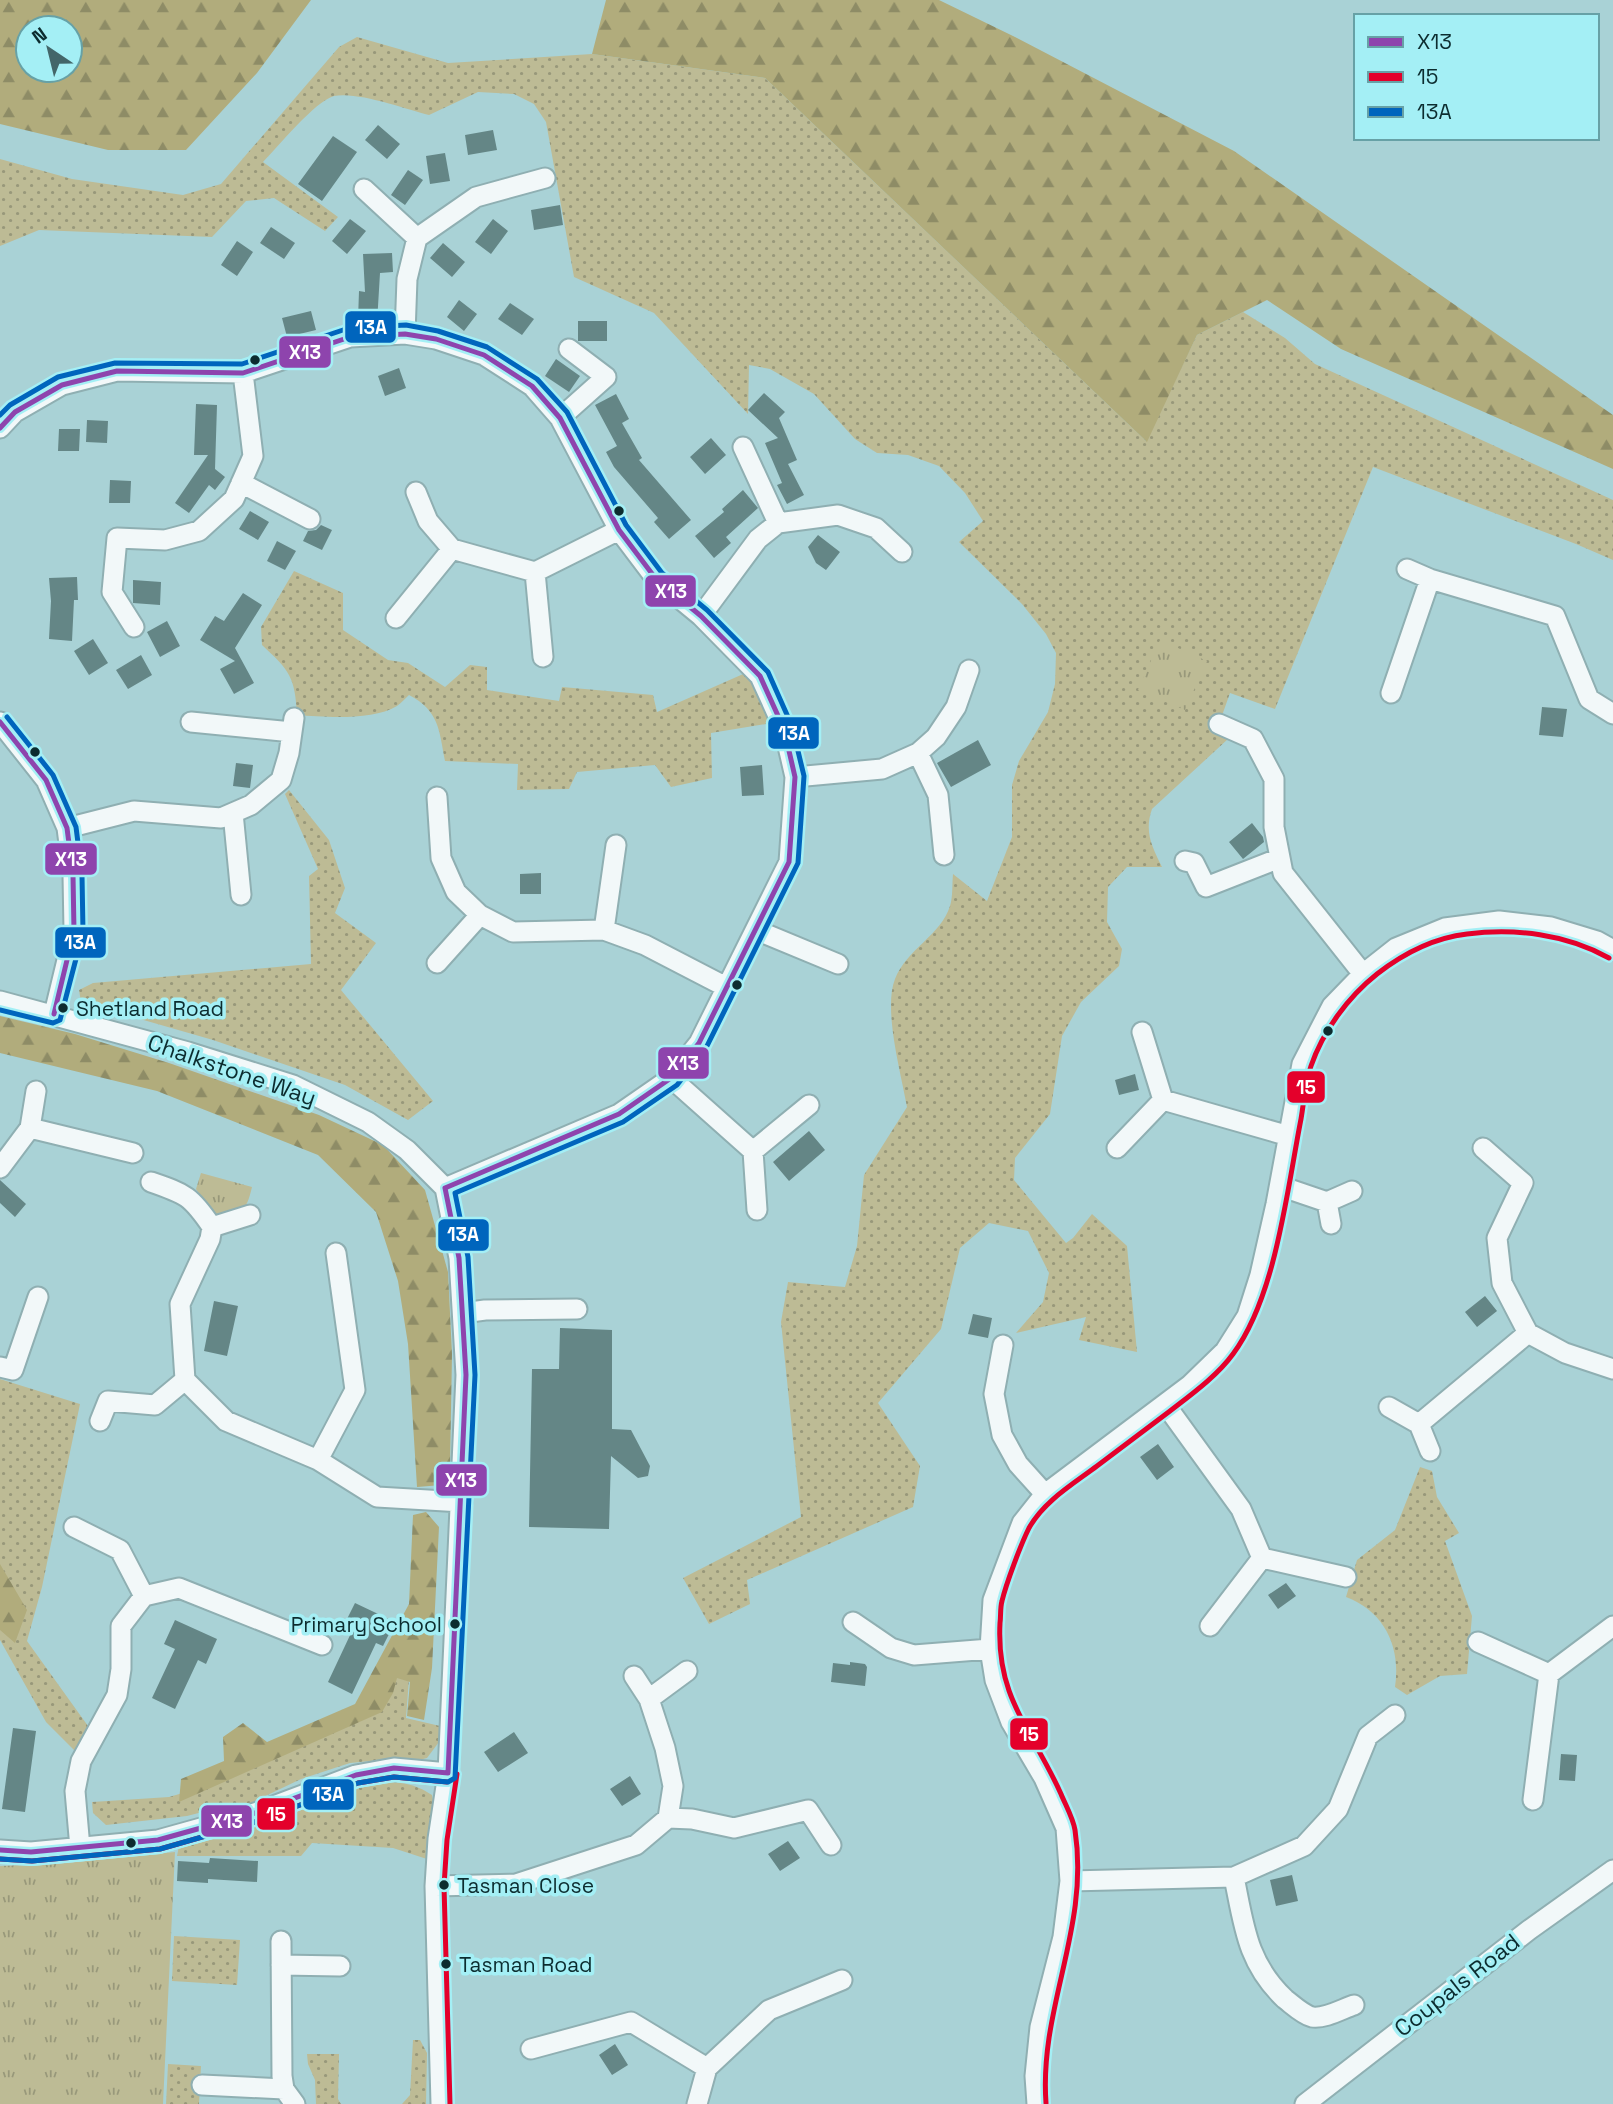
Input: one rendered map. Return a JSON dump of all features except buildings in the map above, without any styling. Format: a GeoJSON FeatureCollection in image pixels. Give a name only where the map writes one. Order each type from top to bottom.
{"type":"FeatureCollection","features":[{"type":"Feature","properties":{"kind":"street"},"geometry":{"type":"LineString","coordinates":[[405,334],[407,279],[417,238],[476,197],[545,178]]}},
{"type":"Feature","properties":{"kind":"street"},"geometry":{"type":"LineString","coordinates":[[363,189],[417,238]]}},
{"type":"Feature","properties":{"kind":"street"},"geometry":{"type":"LineString","coordinates":[[0,428],[15,412],[62,385],[117,371],[243,373],[350,337],[405,334],[436,339],[484,355],[532,386],[560,418],[619,530],[656,579],[701,616],[760,676],[784,729],[795,778],[789,862],[699,1043],[671,1078],[619,1114],[445,1188],[459,1258],[466,1374],[448,1773],[438,1839],[435,1886],[441,2104]]}},
{"type":"Feature","properties":{"kind":"street"},"geometry":{"type":"LineString","coordinates":[[560,418],[606,377],[569,349]]}},
{"type":"Feature","properties":{"kind":"street"},"geometry":{"type":"LineString","coordinates":[[134,627],[112,592],[117,538],[165,540],[199,531],[234,499],[253,457],[243,373]]}},
{"type":"Feature","properties":{"kind":"street"},"geometry":{"type":"LineString","coordinates":[[743,447],[778,523]]}},
{"type":"Feature","properties":{"kind":"street"},"geometry":{"type":"LineString","coordinates":[[241,483],[310,519]]}},
{"type":"Feature","properties":{"kind":"street"},"geometry":{"type":"LineString","coordinates":[[416,492],[428,522],[452,548],[535,572],[619,530]]}},
{"type":"Feature","properties":{"kind":"street"},"geometry":{"type":"LineString","coordinates":[[701,616],[758,539],[778,523],[838,515],[876,528],[902,552]]}},
{"type":"Feature","properties":{"kind":"street"},"geometry":{"type":"LineString","coordinates":[[396,618],[452,548]]}},
{"type":"Feature","properties":{"kind":"street"},"geometry":{"type":"LineString","coordinates":[[1407,569],[1430,579],[1555,616],[1589,699],[1613,714]]}},
{"type":"Feature","properties":{"kind":"street"},"geometry":{"type":"LineString","coordinates":[[535,572],[542,657]]}},
{"type":"Feature","properties":{"kind":"street"},"geometry":{"type":"LineString","coordinates":[[1391,693],[1430,579]]}},
{"type":"Feature","properties":{"kind":"street"},"geometry":{"type":"LineString","coordinates":[[795,778],[882,769],[918,753],[936,737],[956,707],[969,670]]}},
{"type":"Feature","properties":{"kind":"street"},"geometry":{"type":"LineString","coordinates":[[0,722],[46,780],[67,828],[73,875],[74,931],[54,1014]]}},
{"type":"Feature","properties":{"kind":"street"},"geometry":{"type":"LineString","coordinates":[[67,828],[134,811],[221,818],[251,805],[281,780],[293,725],[191,722]]}},
{"type":"Feature","properties":{"kind":"street"},"geometry":{"type":"LineString","coordinates":[[1219,724],[1253,739],[1274,779],[1274,827],[1283,873],[1363,974]]}},
{"type":"Feature","properties":{"kind":"street"},"geometry":{"type":"LineString","coordinates":[[918,753],[938,795],[944,855]]}},
{"type":"Feature","properties":{"kind":"street"},"geometry":{"type":"LineString","coordinates":[[438,797],[441,858],[456,892],[480,915],[513,932],[604,930],[645,945],[728,988]]}},
{"type":"Feature","properties":{"kind":"street"},"geometry":{"type":"LineString","coordinates":[[233,813],[241,895]]}},
{"type":"Feature","properties":{"kind":"street"},"geometry":{"type":"LineString","coordinates":[[604,930],[616,845]]}},
{"type":"Feature","properties":{"kind":"street"},"geometry":{"type":"LineString","coordinates":[[1185,861],[1194,863],[1206,887],[1280,858]]}},
{"type":"Feature","properties":{"kind":"street"},"geometry":{"type":"LineString","coordinates":[[437,963],[480,915]]}},
{"type":"Feature","properties":{"kind":"street"},"geometry":{"type":"LineString","coordinates":[[1037,2104],[1035,2076],[1040,2028],[1063,1937],[1070,1881],[1066,1828],[1044,1778],[1011,1722],[995,1680],[990,1649],[993,1600],[1022,1523],[1045,1494],[1190,1385],[1225,1351],[1247,1316],[1260,1275],[1280,1186],[1302,1064],[1332,1006],[1363,974],[1396,948],[1445,928],[1499,921],[1551,927],[1597,941],[1613,950]]}},
{"type":"Feature","properties":{"kind":"street"},"geometry":{"type":"LineString","coordinates":[[756,930],[838,964]]}},
{"type":"Feature","properties":{"kind":"street","name":"Chalkstone Way"},"geometry":{"type":"LineString","coordinates":[[0,1002],[54,1014],[188,1052],[293,1086],[368,1122],[407,1150],[445,1188]]}},
{"type":"Feature","properties":{"kind":"street"},"geometry":{"type":"LineString","coordinates":[[1142,1032],[1163,1100]]}},
{"type":"Feature","properties":{"kind":"street"},"geometry":{"type":"LineString","coordinates":[[671,1078],[753,1152],[757,1210]]}},
{"type":"Feature","properties":{"kind":"street"},"geometry":{"type":"LineString","coordinates":[[0,1168],[30,1128],[36,1091]]}},
{"type":"Feature","properties":{"kind":"street"},"geometry":{"type":"LineString","coordinates":[[1163,1100],[1289,1136]]}},
{"type":"Feature","properties":{"kind":"street"},"geometry":{"type":"LineString","coordinates":[[1117,1148],[1163,1100]]}},
{"type":"Feature","properties":{"kind":"street"},"geometry":{"type":"LineString","coordinates":[[753,1152],[809,1105]]}},
{"type":"Feature","properties":{"kind":"street"},"geometry":{"type":"LineString","coordinates":[[30,1128],[133,1153]]}},
{"type":"Feature","properties":{"kind":"street"},"geometry":{"type":"LineString","coordinates":[[1483,1148],[1523,1182],[1497,1238],[1502,1283],[1528,1333],[1565,1353],[1613,1369]]}},
{"type":"Feature","properties":{"kind":"street"},"geometry":{"type":"LineString","coordinates":[[151,1182],[183,1193],[198,1206],[212,1227],[210,1239],[180,1304],[185,1380],[226,1421],[318,1460],[377,1497],[462,1502]]}},
{"type":"Feature","properties":{"kind":"street"},"geometry":{"type":"LineString","coordinates":[[1280,1186],[1328,1202],[1352,1191]]}},
{"type":"Feature","properties":{"kind":"street"},"geometry":{"type":"LineString","coordinates":[[1328,1202],[1331,1224]]}},
{"type":"Feature","properties":{"kind":"street"},"geometry":{"type":"LineString","coordinates":[[212,1227],[250,1214]]}},
{"type":"Feature","properties":{"kind":"street"},"geometry":{"type":"LineString","coordinates":[[318,1460],[355,1390],[335,1254]]}},
{"type":"Feature","properties":{"kind":"street"},"geometry":{"type":"LineString","coordinates":[[0,1367],[13,1370],[38,1297]]}},
{"type":"Feature","properties":{"kind":"street"},"geometry":{"type":"LineString","coordinates":[[463,1313],[485,1310],[577,1309]]}},
{"type":"Feature","properties":{"kind":"street"},"geometry":{"type":"LineString","coordinates":[[1419,1424],[1528,1333]]}},
{"type":"Feature","properties":{"kind":"street"},"geometry":{"type":"LineString","coordinates":[[1003,1345],[994,1394],[1002,1435],[1018,1464],[1045,1494]]}},
{"type":"Feature","properties":{"kind":"street"},"geometry":{"type":"LineString","coordinates":[[100,1421],[108,1401],[155,1405],[185,1380]]}},
{"type":"Feature","properties":{"kind":"street"},"geometry":{"type":"LineString","coordinates":[[1166,1404],[1241,1509],[1262,1558]]}},
{"type":"Feature","properties":{"kind":"street"},"geometry":{"type":"LineString","coordinates":[[1389,1407],[1419,1424],[1430,1451]]}},
{"type":"Feature","properties":{"kind":"street"},"geometry":{"type":"LineString","coordinates":[[74,1527],[120,1550],[144,1596]]}},
{"type":"Feature","properties":{"kind":"street"},"geometry":{"type":"LineString","coordinates":[[1262,1558],[1346,1577]]}},
{"type":"Feature","properties":{"kind":"street"},"geometry":{"type":"LineString","coordinates":[[1210,1626],[1262,1558]]}},
{"type":"Feature","properties":{"kind":"street"},"geometry":{"type":"LineString","coordinates":[[80,1848],[75,1791],[81,1761],[117,1695],[121,1669],[121,1626],[144,1596],[179,1588],[323,1646]]}},
{"type":"Feature","properties":{"kind":"street"},"geometry":{"type":"LineString","coordinates":[[853,1622],[891,1648],[914,1655],[990,1649]]}},
{"type":"Feature","properties":{"kind":"street"},"geometry":{"type":"LineString","coordinates":[[1533,1800],[1549,1674],[1613,1626]]}},
{"type":"Feature","properties":{"kind":"street"},"geometry":{"type":"LineString","coordinates":[[1478,1642],[1549,1674]]}},
{"type":"Feature","properties":{"kind":"street"},"geometry":{"type":"LineString","coordinates":[[649,1699],[687,1671]]}},
{"type":"Feature","properties":{"kind":"street"},"geometry":{"type":"LineString","coordinates":[[435,1886],[516,1884],[636,1845],[668,1818],[673,1786],[665,1748],[649,1699],[634,1676]]}},
{"type":"Feature","properties":{"kind":"street"},"geometry":{"type":"LineString","coordinates":[[1070,1881],[1234,1877],[1304,1846],[1338,1809],[1368,1736],[1395,1714]]}},
{"type":"Feature","properties":{"kind":"street"},"geometry":{"type":"LineString","coordinates":[[0,1850],[31,1852],[158,1840],[256,1813],[356,1774],[394,1768],[448,1773]]}},
{"type":"Feature","properties":{"kind":"street"},"geometry":{"type":"LineString","coordinates":[[668,1818],[692,1819],[734,1828],[808,1810],[831,1845]]}},
{"type":"Feature","properties":{"kind":"street","name":"Coupals Road"},"geometry":{"type":"LineString","coordinates":[[1305,2104],[1529,1930],[1613,1870]]}},
{"type":"Feature","properties":{"kind":"street"},"geometry":{"type":"LineString","coordinates":[[1234,1877],[1247,1943],[1272,1986],[1296,2008],[1312,2017],[1354,2006]]}},
{"type":"Feature","properties":{"kind":"street"},"geometry":{"type":"LineString","coordinates":[[202,2085],[290,2097],[282,2076],[281,1941]]}},
{"type":"Feature","properties":{"kind":"street"},"geometry":{"type":"LineString","coordinates":[[281,1965],[340,1966]]}},
{"type":"Feature","properties":{"kind":"street"},"geometry":{"type":"LineString","coordinates":[[697,2104],[707,2068],[769,2010],[842,1980]]}},
{"type":"Feature","properties":{"kind":"street"},"geometry":{"type":"LineString","coordinates":[[531,2049],[631,2022],[707,2068]]}},
{"type":"Feature","properties":{"kind":"green space"},"geometry":{"type":"Polygon","coordinates":[[[0,0],[311,0],[257,73],[186,150],[108,150],[0,124],[0,0]]]}},
{"type":"Feature","properties":{"kind":"green space"},"geometry":{"type":"Polygon","coordinates":[[[606,0],[939,0],[1234,151],[1613,415],[1613,469],[1341,349],[1267,300],[1197,335],[1147,442],[765,78],[592,54],[606,0]]]}},
{"type":"Feature","properties":{"kind":"green space"},"geometry":{"type":"Polygon","coordinates":[[[357,37],[448,63],[592,54],[765,78],[1146,441],[1197,335],[1243,312],[1285,338],[1315,364],[1613,500],[1613,560],[1373,467],[1275,709],[1230,693],[1219,724],[1228,739],[1152,809],[1149,832],[1162,867],[1127,867],[1108,887],[1107,922],[1122,949],[1119,966],[1081,1002],[1062,1036],[1050,1114],[1015,1158],[1014,1180],[1066,1243],[1092,1214],[1127,1246],[1137,1352],[1079,1340],[1086,1317],[1016,1333],[1043,1302],[1049,1273],[1028,1231],[989,1223],[960,1248],[941,1329],[878,1403],[920,1466],[913,1507],[747,1580],[750,1604],[709,1624],[683,1578],[801,1517],[781,1322],[788,1282],[845,1287],[857,1246],[864,1175],[907,1107],[892,1024],[892,992],[895,979],[907,959],[946,916],[951,902],[953,874],[987,901],[1012,837],[1012,785],[1019,761],[1048,712],[1055,684],[1056,653],[1046,634],[1022,604],[959,542],[983,521],[965,493],[939,466],[908,455],[877,453],[855,439],[814,394],[770,369],[749,365],[748,414],[654,313],[574,277],[546,122],[534,104],[514,94],[478,92],[429,115],[382,101],[344,95],[334,96],[317,106],[263,162],[338,217],[325,231],[274,198],[246,201],[212,237],[39,230],[0,246],[0,159],[72,179],[183,195],[221,184],[339,47],[357,37]]]}},
{"type":"Feature","properties":{"kind":"green space"},"geometry":{"type":"Polygon","coordinates":[[[294,571],[343,593],[343,630],[388,660],[408,663],[445,687],[470,665],[487,667],[487,690],[559,701],[562,687],[653,695],[657,712],[750,671],[772,723],[711,733],[712,778],[671,787],[655,765],[577,772],[569,789],[517,790],[518,764],[445,761],[439,730],[432,714],[409,695],[397,706],[375,714],[348,717],[297,715],[295,692],[289,675],[262,645],[261,627],[294,571]]]}},
{"type":"Feature","properties":{"kind":"green space"},"geometry":{"type":"Polygon","coordinates":[[[1160,640],[1207,661],[1185,710],[1138,690],[1160,640]]]}},
{"type":"Feature","properties":{"kind":"green space"},"geometry":{"type":"Polygon","coordinates":[[[289,790],[329,840],[345,888],[335,913],[376,943],[341,990],[433,1101],[408,1120],[345,1085],[213,1040],[81,1002],[79,990],[93,983],[311,964],[309,876],[318,869],[285,794],[289,790]]]}},
{"type":"Feature","properties":{"kind":"green space"},"geometry":{"type":"Polygon","coordinates":[[[0,1016],[75,1034],[169,1063],[319,1115],[383,1145],[425,1190],[448,1272],[452,1354],[450,1467],[442,1485],[417,1487],[408,1344],[398,1281],[376,1212],[318,1155],[157,1091],[0,1053],[0,1016]]]}},
{"type":"Feature","properties":{"kind":"green space"},"geometry":{"type":"Polygon","coordinates":[[[201,1173],[252,1187],[245,1207],[217,1218],[196,1189],[201,1173]]]}},
{"type":"Feature","properties":{"kind":"green space"},"geometry":{"type":"Polygon","coordinates":[[[0,1379],[80,1404],[42,1587],[27,1641],[88,1726],[75,1751],[46,1722],[0,1640],[0,1379]]]}},
{"type":"Feature","properties":{"kind":"green space"},"geometry":{"type":"Polygon","coordinates":[[[1420,1467],[1432,1471],[1437,1497],[1459,1533],[1445,1541],[1472,1616],[1467,1674],[1440,1676],[1407,1695],[1395,1687],[1395,1658],[1387,1633],[1371,1612],[1346,1597],[1357,1560],[1395,1530],[1420,1467]]]}},
{"type":"Feature","properties":{"kind":"green space"},"geometry":{"type":"Polygon","coordinates":[[[426,1512],[439,1527],[432,1668],[424,1720],[407,1716],[410,1682],[397,1678],[393,1693],[382,1712],[179,1802],[181,1779],[224,1761],[223,1737],[243,1723],[267,1742],[355,1704],[409,1604],[413,1515],[426,1512]]]}},
{"type":"Feature","properties":{"kind":"green space"},"geometry":{"type":"Polygon","coordinates":[[[0,1564],[27,1610],[15,1643],[0,1630],[0,1564]]]}},
{"type":"Feature","properties":{"kind":"green space"},"geometry":{"type":"Polygon","coordinates":[[[392,1676],[409,1679],[406,1718],[440,1726],[439,1742],[427,1758],[411,1762],[381,1760],[350,1763],[301,1779],[249,1804],[222,1807],[187,1816],[106,1825],[93,1813],[92,1802],[169,1797],[210,1785],[316,1738],[392,1676]]]}},
{"type":"Feature","properties":{"kind":"green space"},"geometry":{"type":"Polygon","coordinates":[[[380,1782],[407,1784],[432,1795],[435,1812],[430,1860],[393,1848],[312,1843],[301,1856],[177,1856],[179,1846],[240,1829],[354,1786],[380,1782]]]}},
{"type":"Feature","properties":{"kind":"green space"},"geometry":{"type":"Polygon","coordinates":[[[175,1852],[163,2104],[0,2104],[0,1866],[57,1864],[175,1852]]]}},
{"type":"Feature","properties":{"kind":"green space"},"geometry":{"type":"Polygon","coordinates":[[[174,1936],[240,1940],[237,1985],[172,1981],[174,1936]]]}},
{"type":"Feature","properties":{"kind":"green space"},"geometry":{"type":"Polygon","coordinates":[[[413,2040],[420,2040],[427,2053],[426,2104],[402,2104],[410,2095],[413,2040]]]}},
{"type":"Feature","properties":{"kind":"green space"},"geometry":{"type":"Polygon","coordinates":[[[307,2054],[339,2054],[338,2099],[341,2104],[316,2104],[315,2080],[307,2054]]]}},
{"type":"Feature","properties":{"kind":"green space"},"geometry":{"type":"Polygon","coordinates":[[[168,2064],[201,2066],[199,2104],[166,2104],[168,2064]]]}},
{"type":"Feature","properties":{"kind":"transit line","name":"13A"},"geometry":{"type":"LineString","coordinates":[[0,415],[10,405],[58,377],[115,363],[242,364],[349,328],[406,325],[438,331],[487,347],[537,379],[567,412],[626,525],[662,573],[707,610],[768,672],[792,726],[804,776],[798,863],[706,1048],[677,1085],[623,1122],[455,1193],[468,1257],[475,1375],[455,1778],[448,1782],[394,1777],[358,1783],[258,1821],[160,1849],[32,1861],[0,1859]]}},
{"type":"Feature","properties":{"kind":"transit line","name":"X13"},"geometry":{"type":"LineString","coordinates":[[0,428],[15,412],[62,385],[117,371],[243,373],[350,337],[405,334],[436,339],[484,355],[532,386],[560,418],[619,530],[656,579],[701,616],[760,676],[784,729],[795,777],[789,862],[699,1043],[671,1078],[619,1114],[445,1188]]}},
{"type":"Feature","properties":{"kind":"transit line","name":"13A"},"geometry":{"type":"LineString","coordinates":[[0,1010],[53,1023],[60,1020],[83,932],[82,875],[76,827],[53,775],[7,717]]}},
{"type":"Feature","properties":{"kind":"transit line","name":"X13"},"geometry":{"type":"LineString","coordinates":[[0,722],[46,780],[67,828],[73,875],[74,931],[54,1014]]}},
{"type":"Feature","properties":{"kind":"transit line","name":"15"},"geometry":{"type":"LineString","coordinates":[[1046,2103],[1050,2034],[1071,1934],[1078,1866],[1073,1821],[1018,1713],[1010,1694],[1000,1650],[1002,1601],[1029,1528],[1043,1509],[1060,1494],[1220,1370],[1248,1330],[1260,1303],[1278,1241],[1311,1066],[1330,1028],[1366,983],[1387,966],[1419,948],[1442,939],[1485,932],[1558,938],[1609,958]]}},
{"type":"Feature","properties":{"kind":"transit line","name":"X13"},"geometry":{"type":"LineString","coordinates":[[445,1188],[459,1258],[466,1375],[448,1773]]}},
{"type":"Feature","properties":{"kind":"transit line","name":"X13"},"geometry":{"type":"LineString","coordinates":[[0,1850],[31,1852],[158,1840],[255,1813],[356,1775],[394,1768],[448,1773]]}},
{"type":"Feature","properties":{"kind":"transit line","name":"15"},"geometry":{"type":"LineString","coordinates":[[450,2104],[444,1886],[447,1840],[457,1774]]}},
{"type":"Feature","properties":{"kind":"transit line","name":"15"},"geometry":{"type":"LineString","coordinates":[[0,1859],[32,1861],[160,1849],[258,1821],[358,1783],[394,1777],[447,1782]]}},
{"type":"Feature","properties":{"kind":"place","name":"Shetland Road"},"geometry":{"type":"Point","coordinates":[63,1008]}},
{"type":"Feature","properties":{"kind":"place","name":"Primary School"},"geometry":{"type":"Point","coordinates":[455,1624]}},
{"type":"Feature","properties":{"kind":"place","name":"Tasman Close"},"geometry":{"type":"Point","coordinates":[444,1885]}},
{"type":"Feature","properties":{"kind":"place","name":"Tasman Road"},"geometry":{"type":"Point","coordinates":[446,1964]}}]}
